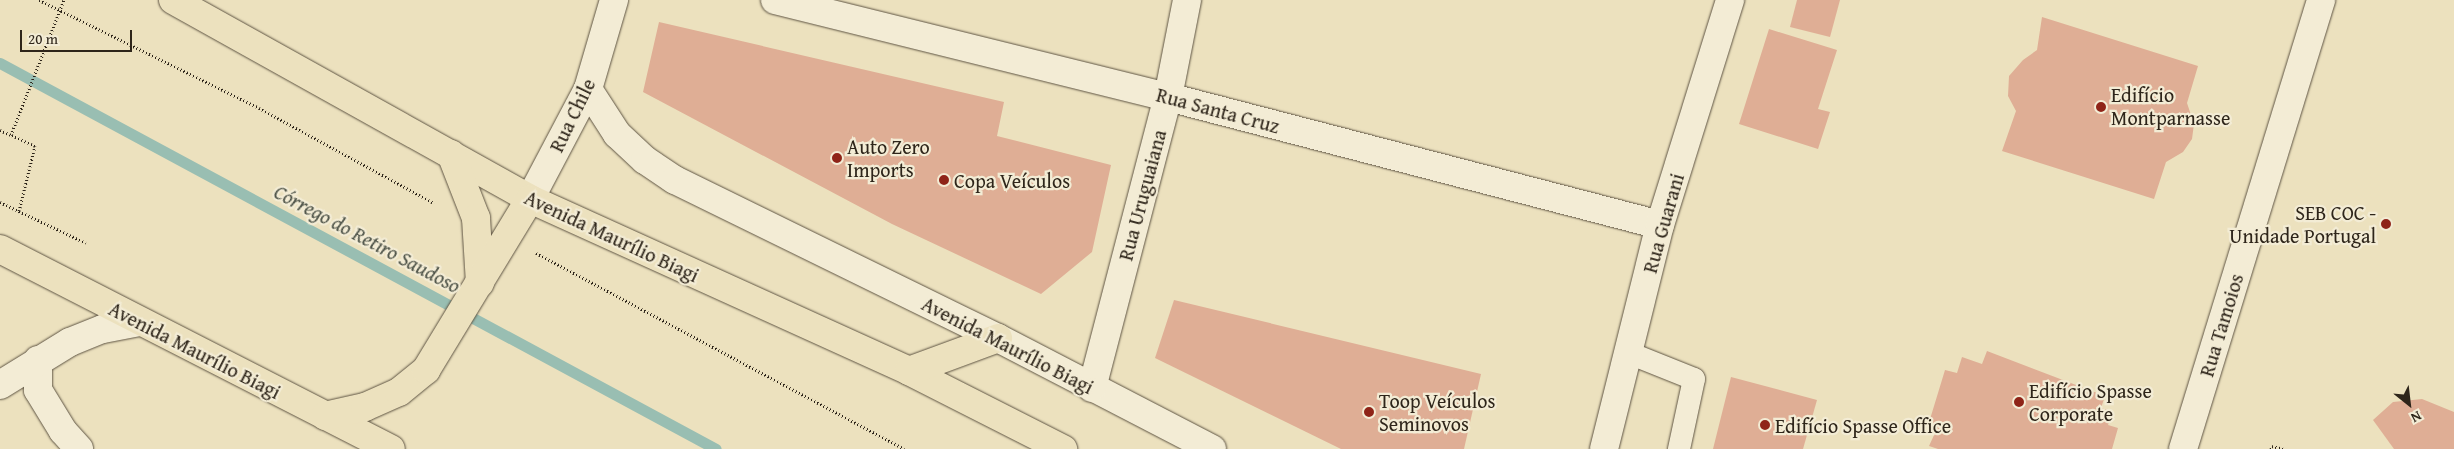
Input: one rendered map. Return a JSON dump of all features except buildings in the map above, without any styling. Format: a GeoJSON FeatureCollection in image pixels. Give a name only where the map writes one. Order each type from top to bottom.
{"type":"FeatureCollection","features":[{"type":"Feature","properties":{"kind":"main road","name":"Avenida Maurílio Biagi"},"geometry":{"type":"LineString","coordinates":[[173,0],[530,199],[909,371],[1063,449]]}},
{"type":"Feature","properties":{"kind":"main road"},"geometry":{"type":"LineString","coordinates":[[451,154],[476,218],[475,291]]}},
{"type":"Feature","properties":{"kind":"main road"},"geometry":{"type":"LineString","coordinates":[[325,416],[365,407],[399,392],[426,370],[530,199]]}},
{"type":"Feature","properties":{"kind":"main road","name":"Avenida Maurílio Biagi"},"geometry":{"type":"LineString","coordinates":[[0,248],[140,322],[391,449]]}},
{"type":"Feature","properties":{"kind":"main road"},"geometry":{"type":"LineString","coordinates":[[909,371],[998,338]]}},
{"type":"Feature","properties":{"kind":"street","name":"Rua Chile"},"geometry":{"type":"LineString","coordinates":[[530,199],[588,89],[614,0]]}},
{"type":"Feature","properties":{"kind":"street","name":"Rua Santa Cruz"},"geometry":{"type":"LineString","coordinates":[[774,0],[1168,97],[1660,225]]}},
{"type":"Feature","properties":{"kind":"street","name":"Rua Uruguaiana"},"geometry":{"type":"LineString","coordinates":[[1092,388],[1168,97],[1187,0]]}},
{"type":"Feature","properties":{"kind":"street","name":"Rua Guarani"},"geometry":{"type":"LineString","coordinates":[[1604,449],[1660,225],[1730,0]]}},
{"type":"Feature","properties":{"kind":"street","name":"Rua Tamoios"},"geometry":{"type":"LineString","coordinates":[[2183,449],[2321,0]]}},
{"type":"Feature","properties":{"kind":"street","name":"Avenida Maurílio Biagi"},"geometry":{"type":"LineString","coordinates":[[588,89],[617,134],[646,160],[675,180],[998,338],[1212,449]]}},
{"type":"Feature","properties":{"kind":"street"},"geometry":{"type":"LineString","coordinates":[[0,385],[38,360],[95,332],[140,322]]}},
{"type":"Feature","properties":{"kind":"street"},"geometry":{"type":"LineString","coordinates":[[38,360],[38,390],[63,431],[79,449]]}},
{"type":"Feature","properties":{"kind":"lane"},"geometry":{"type":"LineString","coordinates":[[1629,353],[1694,379],[1679,449]]}},
{"type":"Feature","properties":{"kind":"path"},"geometry":{"type":"LineString","coordinates":[[11,135],[54,19],[64,0]]}},
{"type":"Feature","properties":{"kind":"path"},"geometry":{"type":"LineString","coordinates":[[0,130],[35,146],[19,211]]}},
{"type":"Feature","properties":{"kind":"path"},"geometry":{"type":"LineString","coordinates":[[0,202],[86,243]]}},
{"type":"Feature","properties":{"kind":"path"},"geometry":{"type":"LineString","coordinates":[[2272,447],[2284,449]]}},
{"type":"Feature","properties":{"kind":"waterway","name":"Córrego do Retiro Saudoso"},"geometry":{"type":"LineString","coordinates":[[0,63],[716,449]]}},
{"type":"Feature","properties":{"kind":"place","name":"Edifício Montparnasse"},"geometry":{"type":"Point","coordinates":[2101,107]}},
{"type":"Feature","properties":{"kind":"place","name":"Auto Zero Imports"},"geometry":{"type":"Point","coordinates":[837,158]}},
{"type":"Feature","properties":{"kind":"place","name":"Copa Veículos"},"geometry":{"type":"Point","coordinates":[944,180]}},
{"type":"Feature","properties":{"kind":"place","name":"SEB COC - Unidade Portugal"},"geometry":{"type":"Point","coordinates":[2386,224]}},
{"type":"Feature","properties":{"kind":"place","name":"Edifício Spasse Corporate"},"geometry":{"type":"Point","coordinates":[2019,402]}},
{"type":"Feature","properties":{"kind":"place","name":"Toop Veículos Seminovos"},"geometry":{"type":"Point","coordinates":[1369,412]}},
{"type":"Feature","properties":{"kind":"place","name":"Edifício Spasse Office"},"geometry":{"type":"Point","coordinates":[1765,425]}}]}
